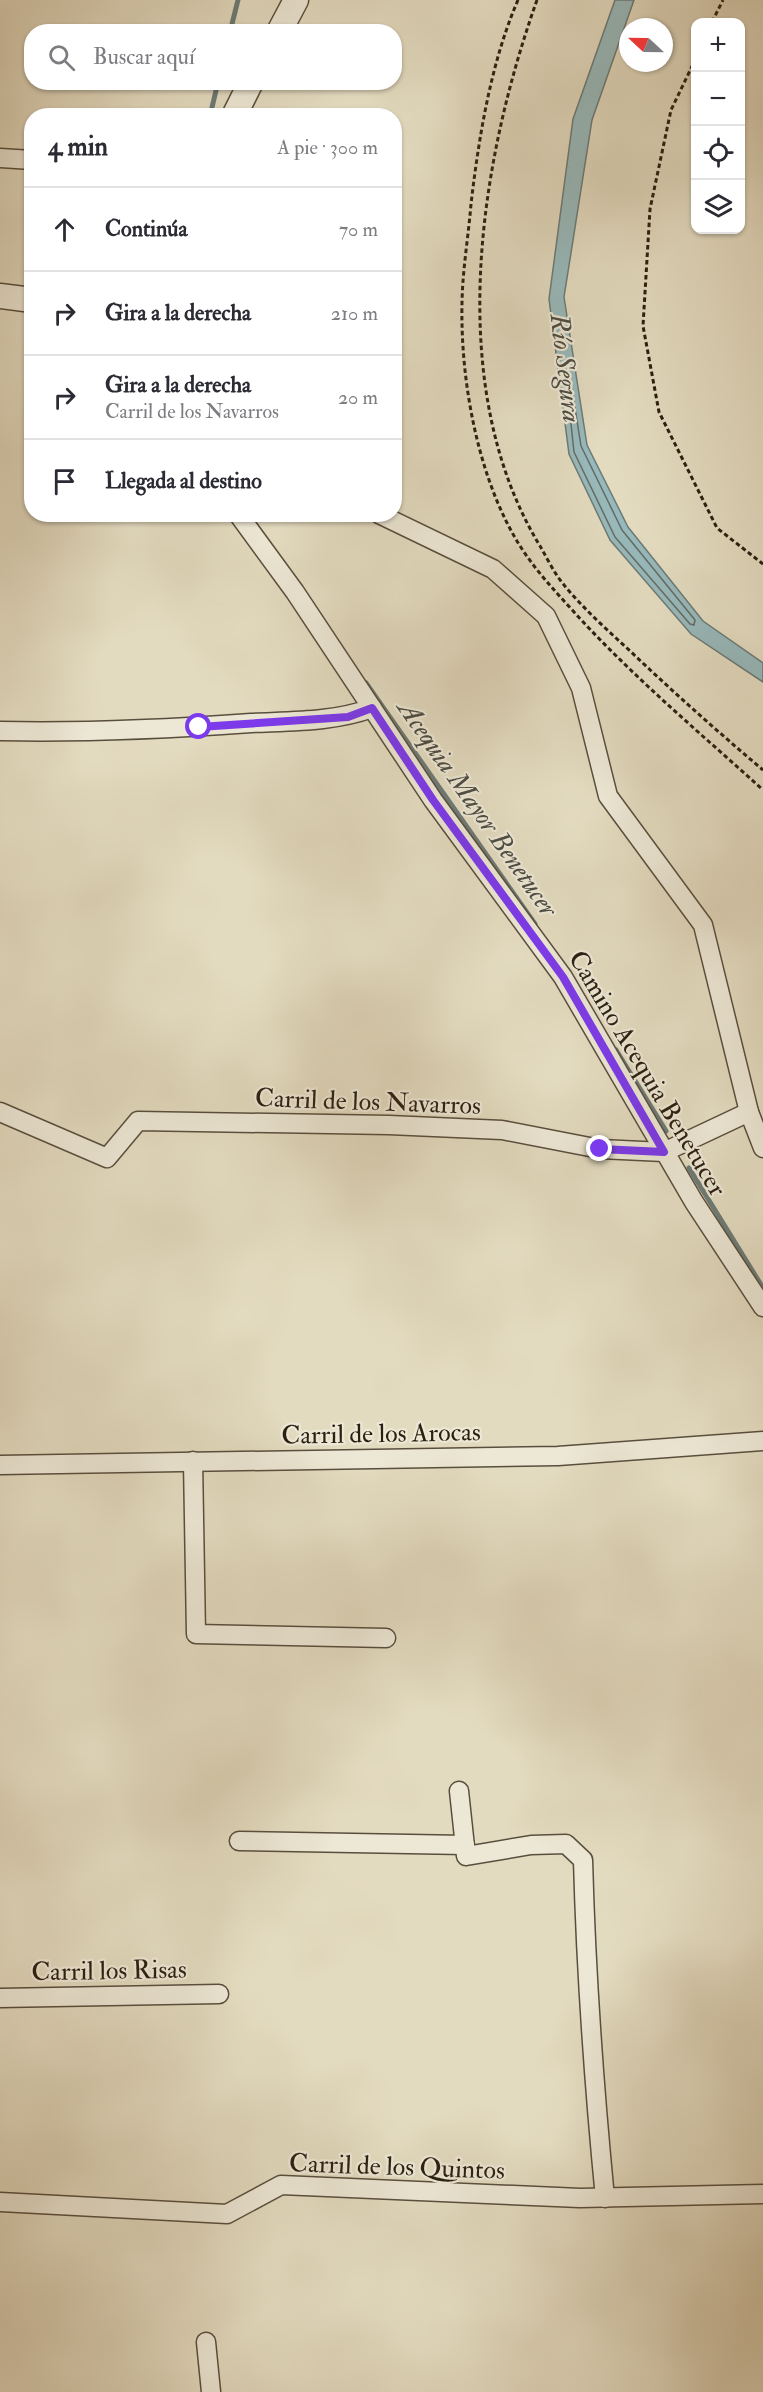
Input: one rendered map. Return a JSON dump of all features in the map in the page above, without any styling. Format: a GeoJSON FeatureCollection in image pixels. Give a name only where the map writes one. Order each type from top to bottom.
{"type":"FeatureCollection","features":[{"type":"Feature","properties":{"kind":"street"},"geometry":{"type":"LineString","coordinates":[[283,24],[296,0]]}},
{"type":"Feature","properties":{"kind":"street"},"geometry":{"type":"LineString","coordinates":[[238,108],[246,90]]}},
{"type":"Feature","properties":{"kind":"street"},"geometry":{"type":"LineString","coordinates":[[0,158],[24,160]]}},
{"type":"Feature","properties":{"kind":"street"},"geometry":{"type":"LineString","coordinates":[[0,296],[24,299]]}},
{"type":"Feature","properties":{"kind":"street","name":"Camino Acequia Benetucer"},"geometry":{"type":"LineString","coordinates":[[244,522],[295,592],[433,800],[563,977],[664,1152],[763,1307]]}},
{"type":"Feature","properties":{"kind":"street"},"geometry":{"type":"LineString","coordinates":[[395,522],[492,569],[546,616],[581,688],[608,796],[703,925],[749,1112],[763,1148]]}},
{"type":"Feature","properties":{"kind":"street"},"geometry":{"type":"LineString","coordinates":[[0,731],[86,733],[199,727],[348,717],[372,708]]}},
{"type":"Feature","properties":{"kind":"street","name":"Carril de los Navarros"},"geometry":{"type":"LineString","coordinates":[[0,1112],[107,1158],[138,1121],[389,1125],[502,1130],[600,1149],[664,1152],[749,1112]]}},
{"type":"Feature","properties":{"kind":"street","name":"Carril de los Arocas"},"geometry":{"type":"LineString","coordinates":[[0,1466],[558,1456],[763,1441]]}},
{"type":"Feature","properties":{"kind":"street"},"geometry":{"type":"LineString","coordinates":[[193,1461],[196,1634],[387,1638]]}},
{"type":"Feature","properties":{"kind":"street"},"geometry":{"type":"LineString","coordinates":[[459,1791],[466,1856],[531,1845],[566,1844],[583,1860],[593,2072],[605,2198]]}},
{"type":"Feature","properties":{"kind":"street"},"geometry":{"type":"LineString","coordinates":[[239,1841],[405,1842],[465,1845]]}},
{"type":"Feature","properties":{"kind":"street","name":"Carril los Risas"},"geometry":{"type":"LineString","coordinates":[[0,1998],[219,1994]]}},
{"type":"Feature","properties":{"kind":"street","name":"Carril de los Quintos"},"geometry":{"type":"LineString","coordinates":[[0,2202],[226,2214],[281,2185],[605,2198],[763,2194]]}},
{"type":"Feature","properties":{"kind":"street"},"geometry":{"type":"LineString","coordinates":[[206,2342],[211,2392]]}},
{"type":"Feature","properties":{"kind":"path"},"geometry":{"type":"LineString","coordinates":[[518,0],[490,87],[476,165],[463,282],[464,360],[475,432],[492,490],[520,546],[537,571],[588,628],[668,705],[763,790]]}},
{"type":"Feature","properties":{"kind":"path"},"geometry":{"type":"LineString","coordinates":[[537,0],[520,46],[498,132],[485,209],[479,314],[484,379],[500,457],[525,522],[563,584],[646,666],[763,770]]}},
{"type":"Feature","properties":{"kind":"path"},"geometry":{"type":"LineString","coordinates":[[714,18],[723,0]]}},
{"type":"Feature","properties":{"kind":"path"},"geometry":{"type":"LineString","coordinates":[[691,68],[671,110],[650,209],[643,326],[659,412],[717,528],[763,564]]}},
{"type":"Feature","properties":{"kind":"water","name":"Río Segura"},"geometry":{"type":"Polygon","coordinates":[[[615,0],[634,0],[628,18],[619,18],[619,43],[592,120],[564,297],[587,445],[628,527],[703,621],[763,663],[763,682],[691,634],[610,540],[569,454],[549,299],[573,119],[615,0]]]}},
{"type":"Feature","properties":{"kind":"waterway","name":"Acequia Mayor Benetucer"},"geometry":{"type":"LineString","coordinates":[[232,24],[238,0]]}},
{"type":"Feature","properties":{"kind":"waterway","name":"Acequia Mayor Benetucer"},"geometry":{"type":"LineString","coordinates":[[212,108],[216,90]]}},
{"type":"Feature","properties":{"kind":"waterway","name":"Acequia Mayor Benetucer"},"geometry":{"type":"LineString","coordinates":[[366,683],[535,924]]}},
{"type":"Feature","properties":{"kind":"waterway","name":"Acequia Mayor Benetucer"},"geometry":{"type":"LineString","coordinates":[[616,1050],[666,1131]]}},
{"type":"Feature","properties":{"kind":"waterway","name":"Acequia Mayor Benetucer"},"geometry":{"type":"LineString","coordinates":[[689,1168],[763,1288]]}},
{"type":"Feature","properties":{"kind":"route"},"geometry":{"type":"LineString","coordinates":[[199,727],[348,717],[372,708],[433,800],[563,977],[664,1152],[600,1149]]}}]}
